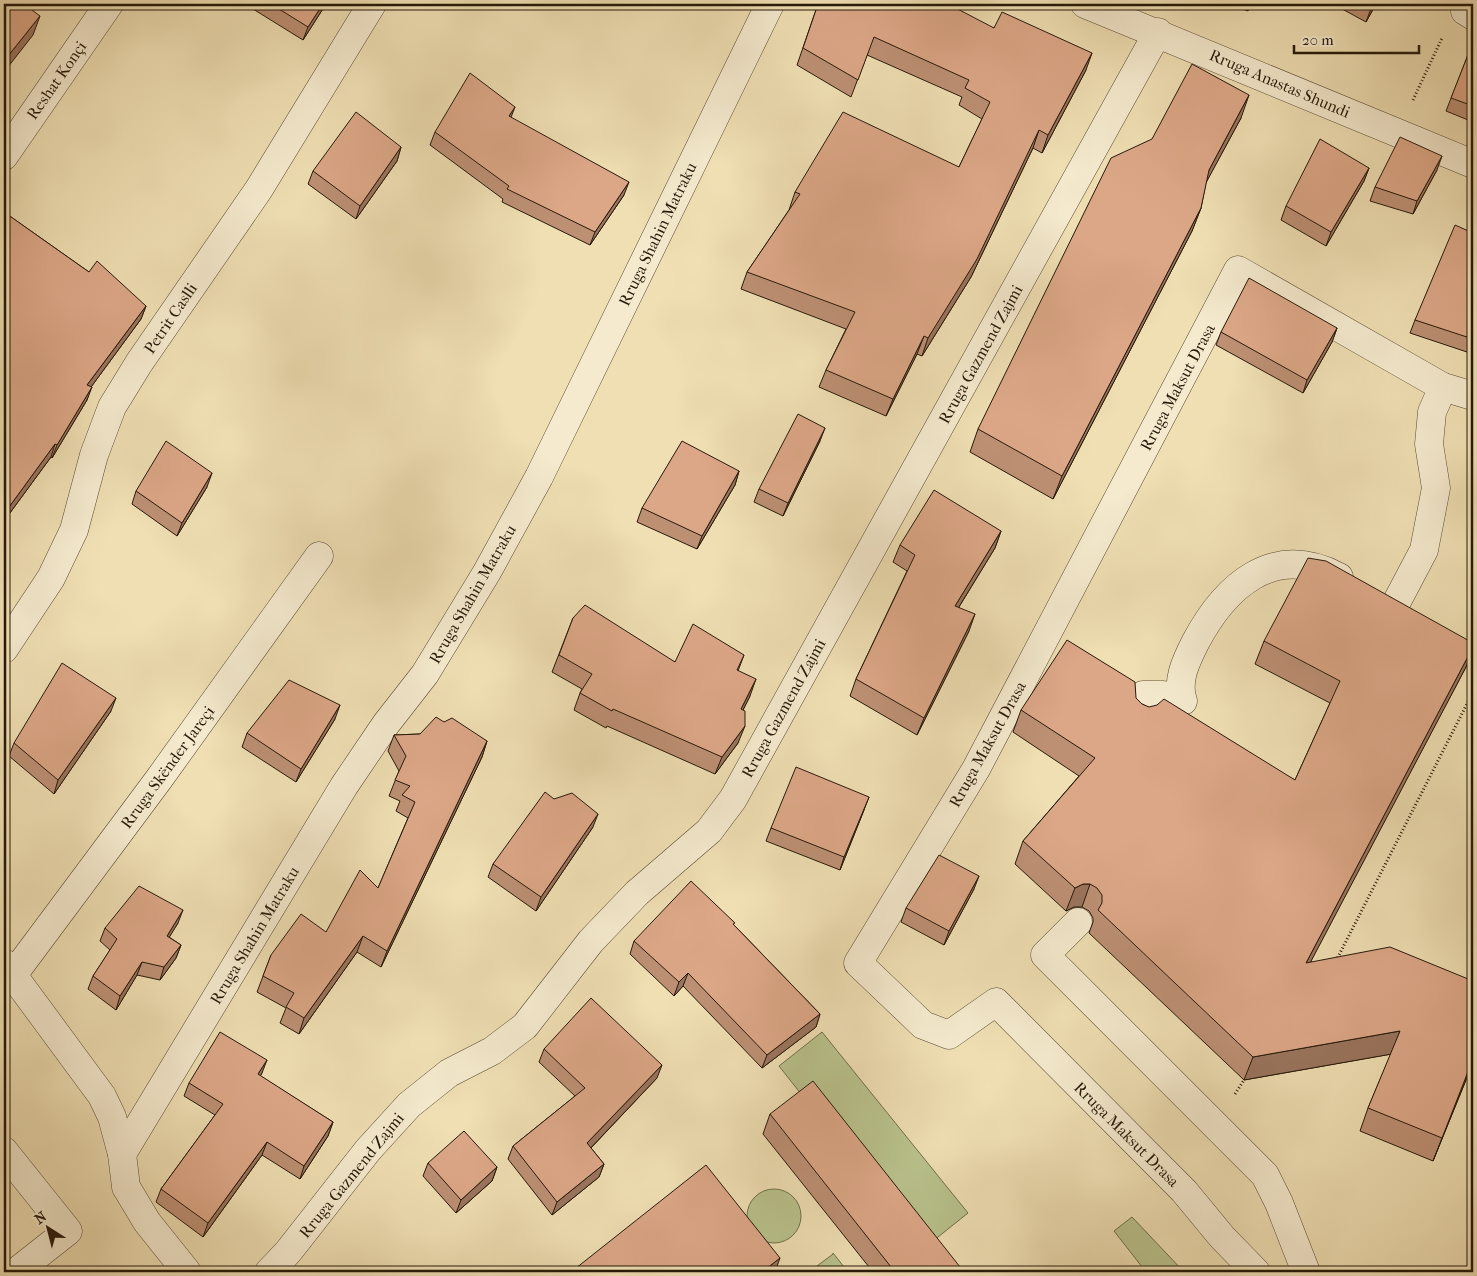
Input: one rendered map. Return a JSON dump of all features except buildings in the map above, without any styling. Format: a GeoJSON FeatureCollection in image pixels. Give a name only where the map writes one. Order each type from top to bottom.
{"type":"FeatureCollection","features":[{"type":"Feature","properties":{"kind":"street","name":"Reshat Konçi"},"geometry":{"type":"LineString","coordinates":[[4,156],[109,4]]}},
{"type":"Feature","properties":{"kind":"street","name":"Petrit Caslli"},"geometry":{"type":"LineString","coordinates":[[4,649],[51,578],[74,530],[94,455],[112,407],[139,363],[259,189],[372,4]]}},
{"type":"Feature","properties":{"kind":"street","name":"Rruga Shahin Matraku"},"geometry":{"type":"LineString","coordinates":[[122,1154],[344,786],[386,724],[425,674],[487,572],[539,477],[770,4]]}},
{"type":"Feature","properties":{"kind":"street","name":"Rruga Anastas Shundi"},"geometry":{"type":"LineString","coordinates":[[1085,4],[1158,32],[1473,164]]}},
{"type":"Feature","properties":{"kind":"street","name":"Rruga Gazmend Zajmi"},"geometry":{"type":"LineString","coordinates":[[269,1272],[288,1252],[368,1150],[409,1105],[449,1073],[492,1051],[525,1026],[591,941],[636,894],[709,831],[733,799],[1158,32]]}},
{"type":"Feature","properties":{"kind":"street","name":"Rruga Maksut Drasa"},"geometry":{"type":"LineString","coordinates":[[1256,1272],[1222,1237],[1184,1191],[996,1002],[974,1020],[949,1035],[923,1025],[858,963],[976,770],[1238,270],[1443,387],[1473,396]]}},
{"type":"Feature","properties":{"kind":"street"},"geometry":{"type":"LineString","coordinates":[[1394,608],[1424,550],[1436,488],[1429,444],[1432,412],[1443,387]]}},
{"type":"Feature","properties":{"kind":"street","name":"Rruga Skënder Jareçi"},"geometry":{"type":"LineString","coordinates":[[187,1272],[146,1222],[126,1187],[122,1154],[112,1117],[102,1096],[8,969],[159,778],[319,556]]}},
{"type":"Feature","properties":{"kind":"street"},"geometry":{"type":"LineString","coordinates":[[1142,714],[1143,695],[1163,695],[1183,701],[1180,692],[1184,663],[1220,601],[1242,582],[1269,568],[1290,563],[1323,569],[1418,621]]}},
{"type":"Feature","properties":{"kind":"street"},"geometry":{"type":"LineString","coordinates":[[1078,922],[1045,955],[1265,1175],[1279,1203],[1306,1272]]}},
{"type":"Feature","properties":{"kind":"street"},"geometry":{"type":"LineString","coordinates":[[4,1151],[68,1231],[16,1272]]}},
{"type":"Feature","properties":{"kind":"path"},"geometry":{"type":"LineString","coordinates":[[1398,132],[1441,40],[1469,10]]}},
{"type":"Feature","properties":{"kind":"path"},"geometry":{"type":"LineString","coordinates":[[1333,967],[1473,692]]}},
{"type":"Feature","properties":{"kind":"green space"},"geometry":{"type":"Polygon","coordinates":[[[822,1032],[968,1213],[923,1249],[779,1066],[822,1032]]]}},
{"type":"Feature","properties":{"kind":"green space"},"geometry":{"type":"Polygon","coordinates":[[[774,1189],[784,1191],[793,1197],[799,1206],[801,1216],[799,1226],[793,1235],[784,1241],[774,1243],[764,1241],[755,1235],[749,1226],[747,1216],[749,1206],[755,1197],[764,1191],[774,1189]]]}},
{"type":"Feature","properties":{"kind":"green space"},"geometry":{"type":"Polygon","coordinates":[[[1132,1217],[1184,1272],[1146,1272],[1114,1231],[1132,1217]]]}},
{"type":"Feature","properties":{"kind":"green space"},"geometry":{"type":"Polygon","coordinates":[[[833,1254],[848,1272],[809,1272],[833,1254]]]}}]}
